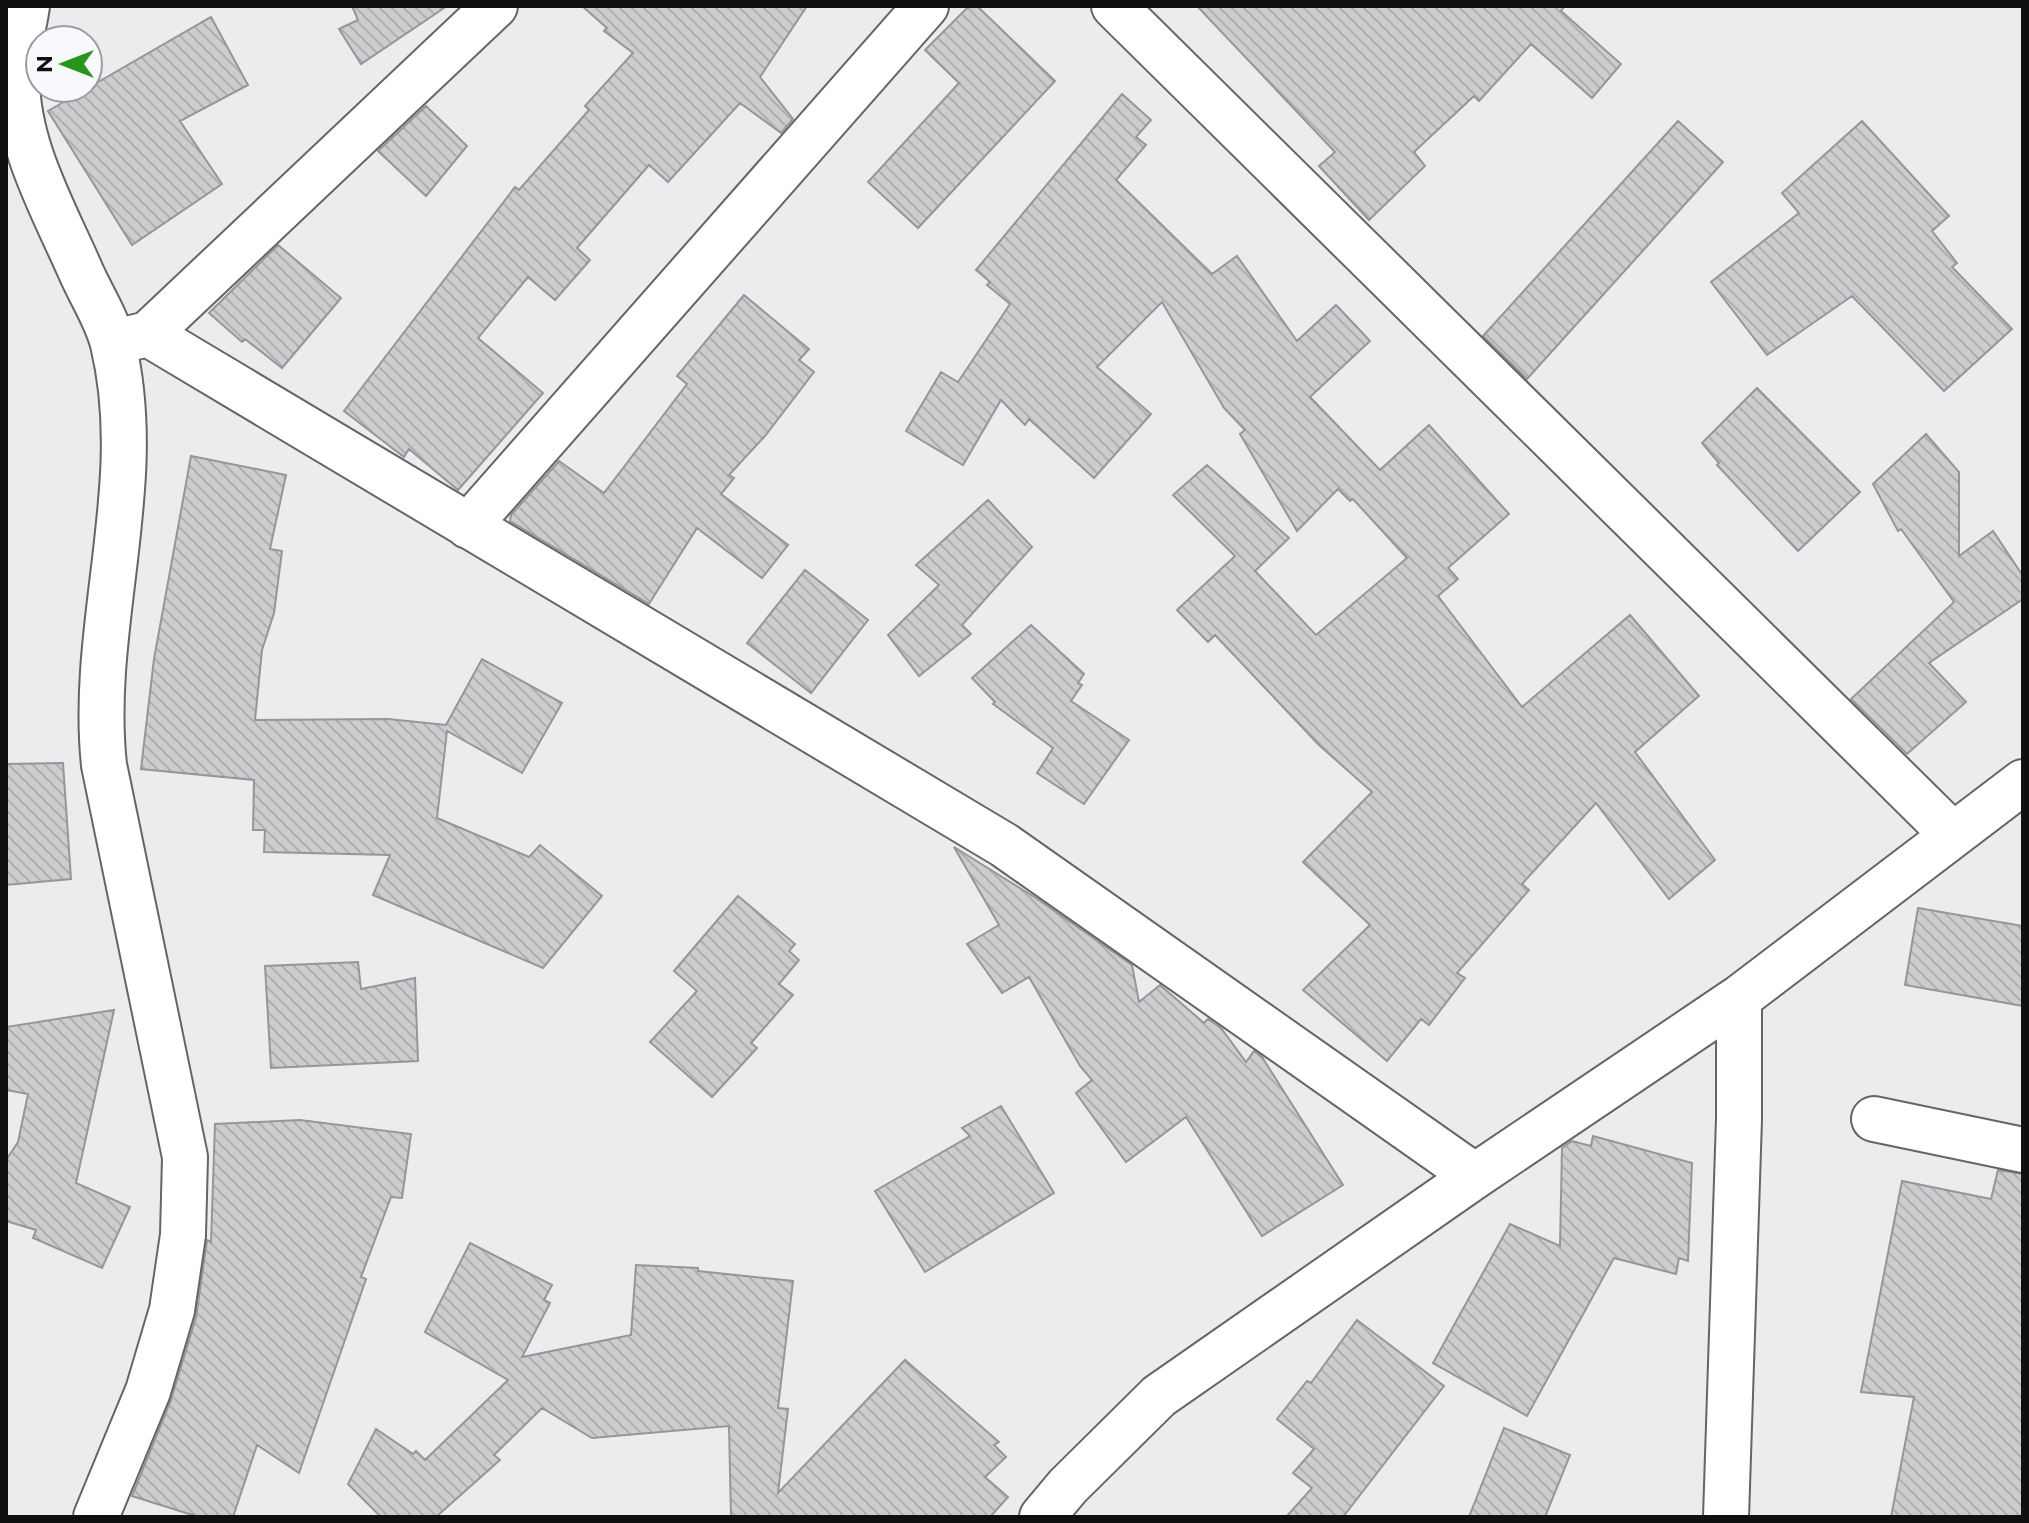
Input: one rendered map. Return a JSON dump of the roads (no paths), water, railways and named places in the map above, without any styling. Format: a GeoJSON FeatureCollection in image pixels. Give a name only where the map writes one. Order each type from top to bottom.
{"type":"FeatureCollection","features":[{"type":"Feature","properties":{"kind":"street"},"geometry":{"type":"LineString","coordinates":[[27,6],[17,72],[29,155],[130,338],[468,526],[1004,845],[1475,1176]]}},
{"type":"Feature","properties":{"kind":"street"},"geometry":{"type":"LineString","coordinates":[[96,1517],[148,1391],[172,1310],[183,1235],[185,1157],[104,765],[100,728],[101,677],[120,526],[130,338],[495,6]]}},
{"type":"Feature","properties":{"kind":"street"},"geometry":{"type":"LineString","coordinates":[[468,526],[926,6]]}},
{"type":"Feature","properties":{"kind":"street"},"geometry":{"type":"LineString","coordinates":[[1114,6],[1952,834]]}},
{"type":"Feature","properties":{"kind":"street"},"geometry":{"type":"LineString","coordinates":[[1042,1517],[1068,1486],[1159,1396],[1475,1176],[1739,998],[2023,782]]}},
{"type":"Feature","properties":{"kind":"street"},"geometry":{"type":"LineString","coordinates":[[1726,1517],[1739,1119],[1739,998]]}},
{"type":"Feature","properties":{"kind":"street"},"geometry":{"type":"LineString","coordinates":[[1874,1119],[2023,1150]]}}]}
